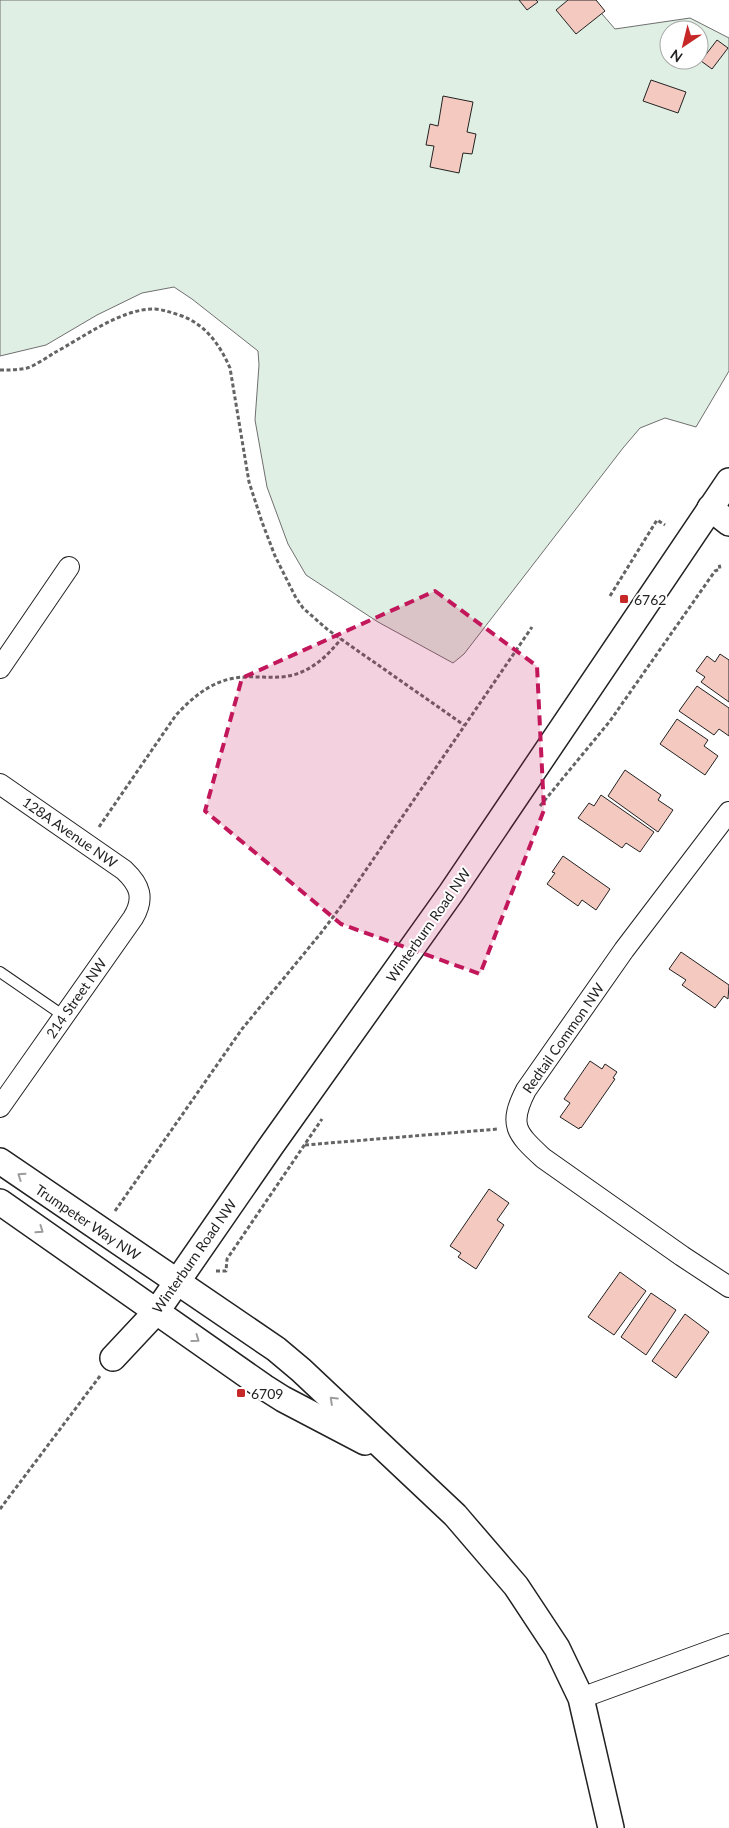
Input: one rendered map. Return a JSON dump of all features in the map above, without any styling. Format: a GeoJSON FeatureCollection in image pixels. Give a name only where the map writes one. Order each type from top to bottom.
{"type":"FeatureCollection","features":[{"type":"Feature","properties":{"kind":"street","name":"Winterburn Road NW"},"geometry":{"type":"LineString","coordinates":[[113,1358],[157,1310],[271,1146],[720,516],[729,480]]}},
{"type":"Feature","properties":{"kind":"street"},"geometry":{"type":"LineString","coordinates":[[0,668],[69,567]]}},
{"type":"Feature","properties":{"kind":"street","name":"128A Avenue NW"},"geometry":{"type":"LineString","coordinates":[[0,784],[124,870],[137,885]]}},
{"type":"Feature","properties":{"kind":"street","name":"Redtail Common NW"},"geometry":{"type":"LineString","coordinates":[[516,1128],[517,1107],[526,1090],[624,950],[729,812]]}},
{"type":"Feature","properties":{"kind":"street","name":"214 Street NW"},"geometry":{"type":"LineString","coordinates":[[0,1107],[138,908],[140,893],[137,885]]}},
{"type":"Feature","properties":{"kind":"street"},"geometry":{"type":"LineString","coordinates":[[516,1128],[529,1145],[543,1158],[729,1287]]}},
{"type":"Feature","properties":{"kind":"street","name":"Trumpeter Way NW"},"geometry":{"type":"LineString","coordinates":[[0,1161],[282,1354],[455,1515],[516,1586],[557,1648],[581,1698],[610,1828]]}},
{"type":"Feature","properties":{"kind":"street"},"geometry":{"type":"LineString","coordinates":[[0,1202],[283,1399],[394,1457]]}},
{"type":"Feature","properties":{"kind":"street"},"geometry":{"type":"LineString","coordinates":[[581,1698],[729,1644]]}},
{"type":"Feature","properties":{"kind":"lane"},"geometry":{"type":"LineString","coordinates":[[0,972],[64,1016]]}},
{"type":"Feature","properties":{"kind":"path"},"geometry":{"type":"LineString","coordinates":[[0,370],[29,367],[112,321],[133,313],[154,309],[170,312],[189,318],[200,326],[216,341],[224,352],[230,368],[249,482],[262,522],[286,579],[303,608],[314,619],[341,639],[464,725]]}},
{"type":"Feature","properties":{"kind":"path"},"geometry":{"type":"LineString","coordinates":[[610,596],[657,520],[665,525]]}},
{"type":"Feature","properties":{"kind":"path"},"geometry":{"type":"LineString","coordinates":[[115,1211],[242,1029],[342,905],[532,627]]}},
{"type":"Feature","properties":{"kind":"path"},"geometry":{"type":"LineString","coordinates":[[88,844],[176,715],[187,703],[210,687],[230,679],[282,677],[299,673],[314,666],[328,655],[341,639]]}},
{"type":"Feature","properties":{"kind":"path"},"geometry":{"type":"LineString","coordinates":[[304,1145],[516,1128]]}},
{"type":"Feature","properties":{"kind":"path"},"geometry":{"type":"LineString","coordinates":[[0,1509],[113,1358]]}},
{"type":"Feature","properties":{"kind":"highlighted area"},"geometry":{"type":"Polygon","coordinates":[[[435,591],[537,666],[544,810],[480,974],[341,924],[205,811],[242,678],[435,591]]]}},
{"type":"Feature","properties":{"kind":"green space"},"geometry":{"type":"Polygon","coordinates":[[[0,0],[590,0],[615,29],[659,23],[659,70],[709,70],[709,28],[729,38],[729,371],[696,427],[665,418],[640,428],[464,654],[453,663],[378,622],[306,575],[288,544],[267,487],[255,420],[259,365],[258,351],[192,299],[174,287],[142,293],[97,315],[46,345],[0,356],[0,0]]]}},
{"type":"Feature","properties":{"kind":"green space"},"geometry":{"type":"Polygon","coordinates":[[[690,18],[694,20],[676,20],[690,18]]]}},
{"type":"Feature","properties":{"kind":"building"},"geometry":{"type":"Polygon","coordinates":[[[519,0],[536,0],[538,2],[527,10],[519,0]]]}},
{"type":"Feature","properties":{"kind":"building"},"geometry":{"type":"Polygon","coordinates":[[[568,0],[596,0],[605,11],[576,34],[556,10],[568,0]]]}},
{"type":"Feature","properties":{"kind":"building"},"geometry":{"type":"Polygon","coordinates":[[[717,40],[728,48],[712,69],[709,67],[709,50],[717,40]]]}},
{"type":"Feature","properties":{"kind":"building"},"geometry":{"type":"Polygon","coordinates":[[[651,80],[686,92],[678,113],[643,101],[651,80]]]}},
{"type":"Feature","properties":{"kind":"building"},"geometry":{"type":"Polygon","coordinates":[[[443,96],[473,102],[467,132],[476,134],[472,154],[463,153],[459,173],[430,167],[434,146],[426,145],[430,124],[438,126],[443,96]]]}},
{"type":"Feature","properties":{"kind":"building"},"geometry":{"type":"Polygon","coordinates":[[[720,654],[729,660],[729,702],[701,682],[705,677],[696,671],[707,656],[715,662],[720,654]]]}},
{"type":"Feature","properties":{"kind":"building"},"geometry":{"type":"Polygon","coordinates":[[[697,686],[729,708],[729,736],[719,729],[714,735],[679,711],[697,686]]]}},
{"type":"Feature","properties":{"kind":"building"},"geometry":{"type":"Polygon","coordinates":[[[677,719],[708,740],[704,746],[718,756],[705,775],[660,744],[677,719]]]}},
{"type":"Feature","properties":{"kind":"building"},"geometry":{"type":"Polygon","coordinates":[[[625,770],[661,795],[658,800],[673,810],[658,832],[608,796],[625,770]]]}},
{"type":"Feature","properties":{"kind":"building"},"geometry":{"type":"Polygon","coordinates":[[[601,795],[654,832],[640,852],[626,843],[622,848],[578,818],[589,803],[594,806],[601,795]]]}},
{"type":"Feature","properties":{"kind":"building"},"geometry":{"type":"Polygon","coordinates":[[[563,856],[610,889],[596,910],[582,900],[578,906],[547,884],[555,873],[552,872],[563,856]]]}},
{"type":"Feature","properties":{"kind":"building"},"geometry":{"type":"Polygon","coordinates":[[[681,952],[729,985],[728,999],[724,996],[715,1008],[682,985],[686,980],[669,969],[681,952]]]}},
{"type":"Feature","properties":{"kind":"building"},"geometry":{"type":"Polygon","coordinates":[[[590,1061],[602,1069],[605,1064],[617,1072],[613,1078],[615,1079],[579,1129],[560,1117],[570,1103],[564,1099],[590,1061]]]}},
{"type":"Feature","properties":{"kind":"building"},"geometry":{"type":"Polygon","coordinates":[[[489,1189],[509,1203],[497,1220],[504,1225],[476,1269],[458,1257],[461,1253],[450,1246],[489,1189]]]}},
{"type":"Feature","properties":{"kind":"building"},"geometry":{"type":"Polygon","coordinates":[[[620,1272],[646,1291],[614,1335],[588,1317],[620,1272]]]}},
{"type":"Feature","properties":{"kind":"building"},"geometry":{"type":"Polygon","coordinates":[[[651,1293],[676,1310],[646,1355],[621,1337],[651,1293]]]}},
{"type":"Feature","properties":{"kind":"building"},"geometry":{"type":"Polygon","coordinates":[[[685,1314],[709,1332],[676,1378],[652,1361],[685,1314]]]}},
{"type":"Feature","properties":{"kind":"place","name":"6762"},"geometry":{"type":"Point","coordinates":[624,599]}},
{"type":"Feature","properties":{"kind":"place","name":"6709"},"geometry":{"type":"Point","coordinates":[241,1393]}}]}
